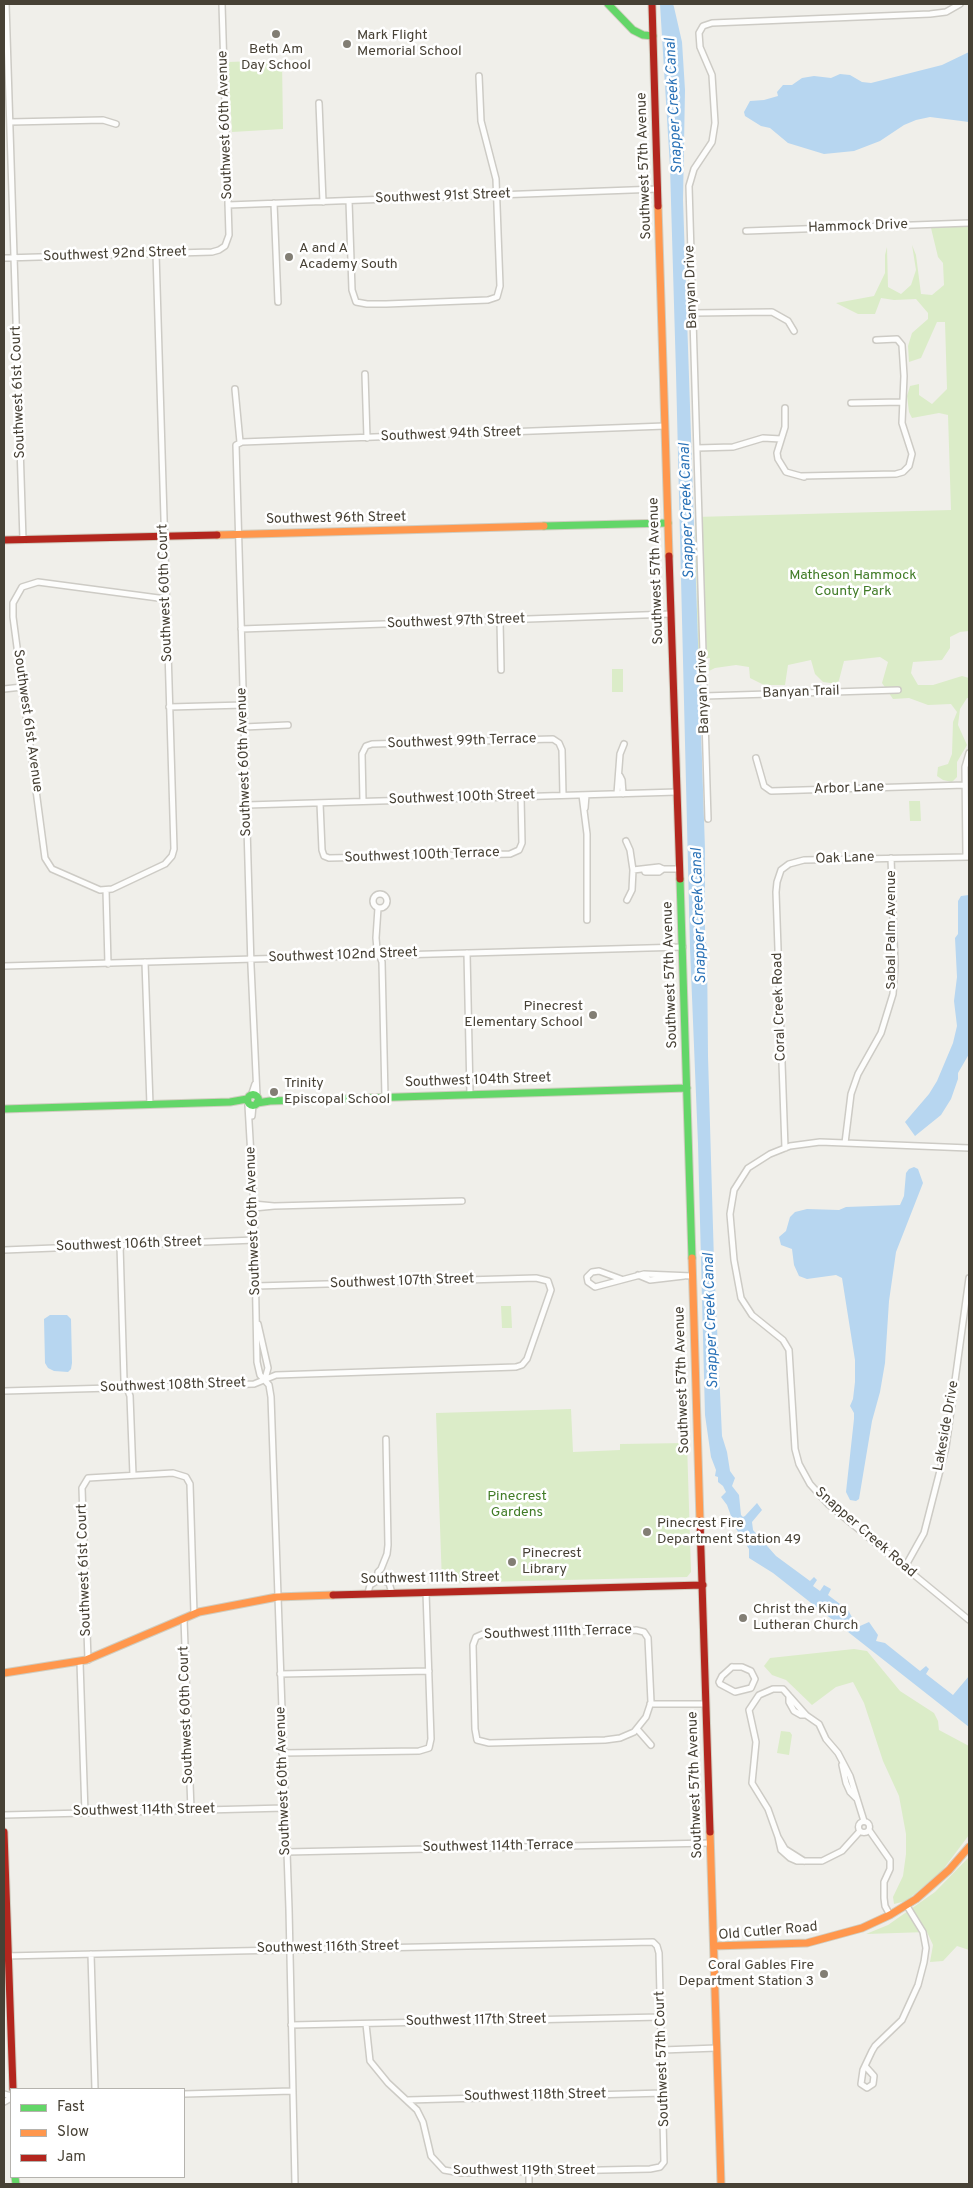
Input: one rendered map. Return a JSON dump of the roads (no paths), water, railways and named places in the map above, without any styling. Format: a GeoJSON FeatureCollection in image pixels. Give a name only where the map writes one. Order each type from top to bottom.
{"type":"FeatureCollection","features":[{"type":"Feature","properties":{"kind":"main road"},"geometry":{"type":"LineString","coordinates":[[608,4],[633,30],[643,35],[653,36]]}},
{"type":"Feature","properties":{"kind":"main road","name":"Southwest 57th Avenue"},"geometry":{"type":"LineString","coordinates":[[652,4],[687,1088],[688,1276],[703,1585],[704,1682],[714,1946]]}},
{"type":"Feature","properties":{"kind":"main road","name":"Southwest 96th Street"},"geometry":{"type":"LineString","coordinates":[[4,540],[668,523]]}},
{"type":"Feature","properties":{"kind":"main road","name":"Southwest 104th Street"},"geometry":{"type":"LineString","coordinates":[[4,1109],[687,1088]]}},
{"type":"Feature","properties":{"kind":"main road","name":"Southwest 111th Street"},"geometry":{"type":"LineString","coordinates":[[4,1673],[88,1660],[194,1614],[230,1604],[277,1597],[703,1585]]}},
{"type":"Feature","properties":{"kind":"main road"},"geometry":{"type":"LineString","coordinates":[[4,1832],[6,1956],[13,2088]]}},
{"type":"Feature","properties":{"kind":"main road","name":"Old Cutler Road"},"geometry":{"type":"LineString","coordinates":[[721,2184],[714,1946],[781,1945],[812,1942],[849,1933],[906,1906],[942,1878],[969,1846]]}},
{"type":"Feature","properties":{"kind":"street","name":"Southwest 61st Court"},"geometry":{"type":"LineString","coordinates":[[6,4],[23,540]]}},
{"type":"Feature","properties":{"kind":"street","name":"Southwest 60th Avenue"},"geometry":{"type":"LineString","coordinates":[[222,4],[228,205],[228,238],[225,246]]}},
{"type":"Feature","properties":{"kind":"street","name":"Banyan Drive"},"geometry":{"type":"LineString","coordinates":[[708,819],[689,184],[694,169],[711,144],[715,124],[712,75],[699,40],[699,33],[702,28],[712,23],[934,14],[946,12],[960,4]]}},
{"type":"Feature","properties":{"kind":"street"},"geometry":{"type":"LineString","coordinates":[[349,201],[352,290],[356,302],[367,304],[488,300],[497,298],[500,286],[495,170],[481,121],[479,76]]}},
{"type":"Feature","properties":{"kind":"street"},"geometry":{"type":"LineString","coordinates":[[319,103],[323,202]]}},
{"type":"Feature","properties":{"kind":"street"},"geometry":{"type":"LineString","coordinates":[[10,122],[103,120],[116,124]]}},
{"type":"Feature","properties":{"kind":"street","name":"Southwest 91st Street"},"geometry":{"type":"LineString","coordinates":[[228,205],[658,189]]}},
{"type":"Feature","properties":{"kind":"street"},"geometry":{"type":"LineString","coordinates":[[274,203],[278,302]]}},
{"type":"Feature","properties":{"kind":"street","name":"Hammock Drive"},"geometry":{"type":"LineString","coordinates":[[746,231],[969,222]]}},
{"type":"Feature","properties":{"kind":"street","name":"Southwest 92nd Street"},"geometry":{"type":"LineString","coordinates":[[4,258],[216,251],[225,246]]}},
{"type":"Feature","properties":{"kind":"street","name":"Southwest 60th Court"},"geometry":{"type":"LineString","coordinates":[[106,890],[165,864],[172,856],[174,842],[156,253]]}},
{"type":"Feature","properties":{"kind":"street"},"geometry":{"type":"LineString","coordinates":[[693,313],[772,312],[788,321],[794,331]]}},
{"type":"Feature","properties":{"kind":"street"},"geometry":{"type":"LineString","coordinates":[[785,408],[785,427],[777,455],[780,464],[786,472],[801,476],[896,474],[904,472],[909,466],[912,454],[902,426],[904,366],[901,342],[892,338],[876,340]]}},
{"type":"Feature","properties":{"kind":"street"},"geometry":{"type":"LineString","coordinates":[[365,374],[367,438]]}},
{"type":"Feature","properties":{"kind":"street","name":"Southwest 60th Avenue"},"geometry":{"type":"LineString","coordinates":[[235,389],[239,443],[235,450],[256,1081],[250,1121],[258,1372],[269,1385],[271,1397],[296,2184]]}},
{"type":"Feature","properties":{"kind":"street"},"geometry":{"type":"LineString","coordinates":[[851,403],[902,402]]}},
{"type":"Feature","properties":{"kind":"street","name":"Southwest 94th Street"},"geometry":{"type":"LineString","coordinates":[[239,443],[665,426]]}},
{"type":"Feature","properties":{"kind":"street"},"geometry":{"type":"LineString","coordinates":[[697,448],[734,448],[763,438],[781,439]]}},
{"type":"Feature","properties":{"kind":"street","name":"Southwest 61st Avenue"},"geometry":{"type":"LineString","coordinates":[[106,890],[98,889],[62,874],[52,869],[46,862],[13,607],[16,595],[25,585],[33,582],[166,599]]}},
{"type":"Feature","properties":{"kind":"street","name":"Southwest 97th Street"},"geometry":{"type":"LineString","coordinates":[[241,629],[671,614]]}},
{"type":"Feature","properties":{"kind":"street"},"geometry":{"type":"LineString","coordinates":[[500,620],[501,670]]}},
{"type":"Feature","properties":{"kind":"street"},"geometry":{"type":"LineString","coordinates":[[4,690],[22,687]]}},
{"type":"Feature","properties":{"kind":"street","name":"Banyan Trail"},"geometry":{"type":"LineString","coordinates":[[704,696],[898,690]]}},
{"type":"Feature","properties":{"kind":"street"},"geometry":{"type":"LineString","coordinates":[[170,708],[244,705]]}},
{"type":"Feature","properties":{"kind":"street"},"geometry":{"type":"LineString","coordinates":[[244,727],[288,725]]}},
{"type":"Feature","properties":{"kind":"street","name":"Southwest 99th Terrace"},"geometry":{"type":"LineString","coordinates":[[363,802],[362,754],[364,748],[372,744],[550,739],[559,743],[562,750],[563,795]]}},
{"type":"Feature","properties":{"kind":"street"},"geometry":{"type":"LineString","coordinates":[[620,794],[620,754],[624,744]]}},
{"type":"Feature","properties":{"kind":"street"},"geometry":{"type":"LineString","coordinates":[[968,857],[965,764],[969,753]]}},
{"type":"Feature","properties":{"kind":"street","name":"Arbor Lane"},"geometry":{"type":"LineString","coordinates":[[756,758],[764,786],[771,791],[965,785]]}},
{"type":"Feature","properties":{"kind":"street","name":"Southwest 100th Street"},"geometry":{"type":"LineString","coordinates":[[247,805],[677,792]]}},
{"type":"Feature","properties":{"kind":"street"},"geometry":{"type":"LineString","coordinates":[[584,795],[588,898],[587,920]]}},
{"type":"Feature","properties":{"kind":"street","name":"Southwest 100th Terrace"},"geometry":{"type":"LineString","coordinates":[[320,803],[321,848],[324,856],[334,858],[481,854],[513,853],[519,850],[522,840],[521,797]]}},
{"type":"Feature","properties":{"kind":"street"},"geometry":{"type":"LineString","coordinates":[[626,841],[630,850],[632,870],[632,890],[627,900]]}},
{"type":"Feature","properties":{"kind":"street","name":"Oak Lane"},"geometry":{"type":"LineString","coordinates":[[783,868],[789,864],[804,860],[968,857]]}},
{"type":"Feature","properties":{"kind":"street","name":"Sabal Palm Avenue"},"geometry":{"type":"LineString","coordinates":[[845,1143],[851,1094],[858,1074],[882,1033],[893,994],[895,965],[891,858]]}},
{"type":"Feature","properties":{"kind":"street"},"geometry":{"type":"LineString","coordinates":[[632,870],[659,867],[663,869],[679,869]]}},
{"type":"Feature","properties":{"kind":"street","name":"Coral Creek Road"},"geometry":{"type":"LineString","coordinates":[[783,868],[778,877],[776,892],[785,1148]]}},
{"type":"Feature","properties":{"kind":"street"},"geometry":{"type":"LineString","coordinates":[[106,890],[108,964]]}},
{"type":"Feature","properties":{"kind":"street"},"geometry":{"type":"LineString","coordinates":[[378,908],[376,938],[382,962],[385,1097]]}},
{"type":"Feature","properties":{"kind":"street","name":"Southwest 102nd Street"},"geometry":{"type":"LineString","coordinates":[[4,966],[683,947]]}},
{"type":"Feature","properties":{"kind":"street"},"geometry":{"type":"LineString","coordinates":[[467,952],[470,1094]]}},
{"type":"Feature","properties":{"kind":"street"},"geometry":{"type":"LineString","coordinates":[[145,962],[150,1105]]}},
{"type":"Feature","properties":{"kind":"street","name":"Snapper Creek Road"},"geometry":{"type":"LineString","coordinates":[[969,1148],[816,1142],[785,1148],[752,1164],[742,1175],[734,1190],[730,1205],[730,1228],[739,1293],[752,1315],[783,1340],[789,1350],[795,1449],[799,1464],[810,1484],[828,1505],[969,1620]]}},
{"type":"Feature","properties":{"kind":"street"},"geometry":{"type":"LineString","coordinates":[[253,1206],[462,1201]]}},
{"type":"Feature","properties":{"kind":"street","name":"Southwest 106th Street"},"geometry":{"type":"LineString","coordinates":[[4,1250],[255,1240]]}},
{"type":"Feature","properties":{"kind":"street"},"geometry":{"type":"LineString","coordinates":[[120,1245],[124,1380],[130,1396],[133,1475],[178,1474],[186,1477],[190,1484],[194,1614]]}},
{"type":"Feature","properties":{"kind":"street"},"geometry":{"type":"LineString","coordinates":[[621,1279],[599,1271],[590,1273],[587,1277],[588,1282],[595,1287],[605,1286],[621,1279],[652,1273],[688,1276]]}},
{"type":"Feature","properties":{"kind":"street","name":"Southwest 107th Street"},"geometry":{"type":"LineString","coordinates":[[256,1286],[536,1278],[548,1281],[551,1288],[550,1293],[527,1359],[520,1366]]}},
{"type":"Feature","properties":{"kind":"street","name":"Lakeside Drive"},"geometry":{"type":"LineString","coordinates":[[905,1567],[924,1533],[946,1447],[969,1278]]}},
{"type":"Feature","properties":{"kind":"street","name":"Southwest 60th Avenue"},"geometry":{"type":"LineString","coordinates":[[257,1322],[268,1368],[265,1380]]}},
{"type":"Feature","properties":{"kind":"street","name":"Southwest 108th Street"},"geometry":{"type":"LineString","coordinates":[[4,1391],[254,1384],[276,1375],[520,1366]]}},
{"type":"Feature","properties":{"kind":"street"},"geometry":{"type":"LineString","coordinates":[[368,1593],[370,1585],[380,1579],[383,1572],[381,1569],[388,1545],[386,1439]]}},
{"type":"Feature","properties":{"kind":"street","name":"Southwest 61st Court"},"geometry":{"type":"LineString","coordinates":[[88,1660],[82,1490],[85,1480],[93,1476],[133,1475]]}},
{"type":"Feature","properties":{"kind":"street"},"geometry":{"type":"LineString","coordinates":[[380,1579],[391,1586],[392,1593]]}},
{"type":"Feature","properties":{"kind":"street"},"geometry":{"type":"LineString","coordinates":[[282,1754],[420,1751],[429,1748],[431,1739],[426,1592]]}},
{"type":"Feature","properties":{"kind":"street","name":"Southwest 60th Court"},"geometry":{"type":"LineString","coordinates":[[184,1619],[191,1810]]}},
{"type":"Feature","properties":{"kind":"street","name":"Southwest 111th Terrace"},"geometry":{"type":"LineString","coordinates":[[637,1729],[624,1737],[612,1740],[489,1743],[479,1741],[475,1729],[474,1639],[483,1634],[636,1630],[644,1632],[649,1642],[650,1704]]}},
{"type":"Feature","properties":{"kind":"street"},"geometry":{"type":"LineString","coordinates":[[80,1662],[85,1813]]}},
{"type":"Feature","properties":{"kind":"street"},"geometry":{"type":"LineString","coordinates":[[704,1682],[718,1682],[735,1692],[744,1691],[751,1688],[754,1682],[754,1675],[750,1670],[742,1667],[728,1669],[718,1682]]}},
{"type":"Feature","properties":{"kind":"street"},"geometry":{"type":"LineString","coordinates":[[280,1674],[429,1671]]}},
{"type":"Feature","properties":{"kind":"street"},"geometry":{"type":"LineString","coordinates":[[751,1688],[759,1696]]}},
{"type":"Feature","properties":{"kind":"street"},"geometry":{"type":"LineString","coordinates":[[860,1831],[833,1858],[822,1861],[793,1859],[783,1853],[768,1809],[752,1782],[756,1742],[749,1710],[759,1696],[778,1688],[784,1690],[789,1696],[788,1702],[794,1711],[801,1715],[806,1715],[819,1724],[824,1736],[837,1751],[853,1783],[864,1821],[869,1825],[869,1830],[890,1860],[890,1869],[884,1882],[884,1901],[890,1915]]}},
{"type":"Feature","properties":{"kind":"street"},"geometry":{"type":"LineString","coordinates":[[651,1745],[637,1729],[648,1712],[650,1704],[705,1704]]}},
{"type":"Feature","properties":{"kind":"street","name":"Southwest 114th Street"},"geometry":{"type":"LineString","coordinates":[[4,1815],[285,1808]]}},
{"type":"Feature","properties":{"kind":"street"},"geometry":{"type":"LineString","coordinates":[[860,1831],[859,1824],[864,1821]]}},
{"type":"Feature","properties":{"kind":"street"},"geometry":{"type":"LineString","coordinates":[[860,1831],[865,1832],[869,1830]]}},
{"type":"Feature","properties":{"kind":"street","name":"Southwest 114th Terrace"},"geometry":{"type":"LineString","coordinates":[[286,1852],[710,1842]]}},
{"type":"Feature","properties":{"kind":"street"},"geometry":{"type":"LineString","coordinates":[[865,2066],[875,2046],[902,2020],[918,1985],[924,1962],[926,1948],[923,1932],[906,1906]]}},
{"type":"Feature","properties":{"kind":"street","name":"Southwest 116th Street"},"geometry":{"type":"LineString","coordinates":[[6,1956],[653,1942]]}},
{"type":"Feature","properties":{"kind":"street","name":"Southwest 57th Court"},"geometry":{"type":"LineString","coordinates":[[650,2169],[660,2167],[664,2162],[664,2093],[659,1953],[657,1946],[653,1942]]}},
{"type":"Feature","properties":{"kind":"street"},"geometry":{"type":"LineString","coordinates":[[91,1954],[95,2088]]}},
{"type":"Feature","properties":{"kind":"street","name":"Southwest 117th Street"},"geometry":{"type":"LineString","coordinates":[[291,2025],[661,2017]]}},
{"type":"Feature","properties":{"kind":"street"},"geometry":{"type":"LineString","coordinates":[[366,2024],[368,2050],[374,2067],[388,2083],[408,2100]]}},
{"type":"Feature","properties":{"kind":"street"},"geometry":{"type":"LineString","coordinates":[[662,2050],[717,2048]]}},
{"type":"Feature","properties":{"kind":"street"},"geometry":{"type":"LineString","coordinates":[[185,2094],[292,2091]]}},
{"type":"Feature","properties":{"kind":"street","name":"Southwest 118th Street"},"geometry":{"type":"LineString","coordinates":[[408,2100],[664,2093]]}},
{"type":"Feature","properties":{"kind":"street","name":"Southwest 119th Street"},"geometry":{"type":"LineString","coordinates":[[408,2100],[423,2122],[433,2160],[444,2170],[455,2173],[650,2169]]}},
{"type":"Feature","properties":{"kind":"street"},"geometry":{"type":"LineString","coordinates":[[529,2172],[529,2184]]}},
{"type":"Feature","properties":{"kind":"water","name":"Snapper Creek Canal"},"geometry":{"type":"Polygon","coordinates":[[[660,4],[673,4],[674,7],[682,42],[685,90],[683,200],[705,849],[705,940],[707,946],[714,1262],[722,1436],[730,1471],[735,1478],[732,1486],[739,1495],[741,1515],[745,1516],[757,1503],[762,1510],[752,1522],[753,1530],[776,1556],[810,1581],[814,1577],[817,1580],[813,1586],[820,1591],[824,1585],[831,1589],[828,1595],[848,1610],[854,1621],[860,1626],[869,1622],[878,1635],[876,1641],[885,1643],[920,1671],[926,1666],[929,1669],[926,1674],[953,1695],[969,1676],[969,1727],[773,1573],[749,1558],[749,1549],[735,1527],[727,1505],[721,1497],[726,1492],[718,1482],[718,1477],[715,1476],[716,1470],[711,1457],[705,1415],[698,1144],[690,948],[670,167],[660,4]]]}},
{"type":"Feature","properties":{"kind":"water"},"geometry":{"type":"Polygon","coordinates":[[[969,52],[969,122],[930,117],[916,120],[904,125],[880,141],[854,151],[824,154],[788,143],[770,128],[761,126],[745,116],[744,112],[750,101],[778,96],[777,92],[783,85],[792,85],[802,78],[814,76],[831,78],[840,74],[850,75],[862,82],[871,83],[942,65],[969,52]]]}},
{"type":"Feature","properties":{"kind":"water"},"geometry":{"type":"Polygon","coordinates":[[[969,895],[969,1054],[958,1073],[958,1079],[951,1099],[941,1115],[915,1136],[905,1122],[929,1094],[937,1081],[953,1043],[957,1026],[954,1001],[957,977],[955,938],[958,934],[958,901],[961,896],[969,895]]]}},
{"type":"Feature","properties":{"kind":"water"},"geometry":{"type":"Polygon","coordinates":[[[914,1167],[918,1169],[923,1183],[896,1252],[889,1301],[885,1363],[880,1392],[872,1421],[859,1499],[856,1501],[850,1500],[846,1492],[854,1419],[854,1413],[850,1406],[853,1399],[855,1382],[855,1360],[842,1278],[836,1275],[807,1279],[799,1276],[794,1265],[792,1249],[781,1245],[779,1237],[786,1231],[790,1217],[795,1212],[807,1209],[839,1210],[846,1207],[900,1205],[904,1196],[906,1173],[914,1167]]]}},
{"type":"Feature","properties":{"kind":"water"},"geometry":{"type":"Polygon","coordinates":[[[50,1315],[67,1315],[71,1319],[72,1363],[71,1369],[68,1372],[54,1371],[48,1368],[45,1363],[44,1319],[50,1315]]]}},
{"type":"Feature","properties":{"kind":"place","name":"Beth Am Day School"},"geometry":{"type":"Point","coordinates":[276,34]}},
{"type":"Feature","properties":{"kind":"place","name":"Mark Flight Memorial School"},"geometry":{"type":"Point","coordinates":[347,44]}},
{"type":"Feature","properties":{"kind":"place","name":"A and A Academy South"},"geometry":{"type":"Point","coordinates":[289,257]}},
{"type":"Feature","properties":{"kind":"place","name":"Pinecrest Elementary School"},"geometry":{"type":"Point","coordinates":[593,1015]}},
{"type":"Feature","properties":{"kind":"place","name":"Trinity Episcopal School"},"geometry":{"type":"Point","coordinates":[274,1092]}},
{"type":"Feature","properties":{"kind":"place","name":"Pinecrest Fire Department Station 49"},"geometry":{"type":"Point","coordinates":[647,1532]}},
{"type":"Feature","properties":{"kind":"place","name":"Pinecrest Library"},"geometry":{"type":"Point","coordinates":[512,1562]}},
{"type":"Feature","properties":{"kind":"place","name":"Christ the King Lutheran Church"},"geometry":{"type":"Point","coordinates":[743,1618]}},
{"type":"Feature","properties":{"kind":"place","name":"Coral Gables Fire Department Station 3"},"geometry":{"type":"Point","coordinates":[824,1974]}},
{"type":"Feature","properties":{"kind":"park label","name":"Matheson Hammock County Park"},"geometry":{"type":"Point","coordinates":[853,584]}},
{"type":"Feature","properties":{"kind":"park label","name":"Pinecrest Gardens"},"geometry":{"type":"Point","coordinates":[517,1505]}}]}
